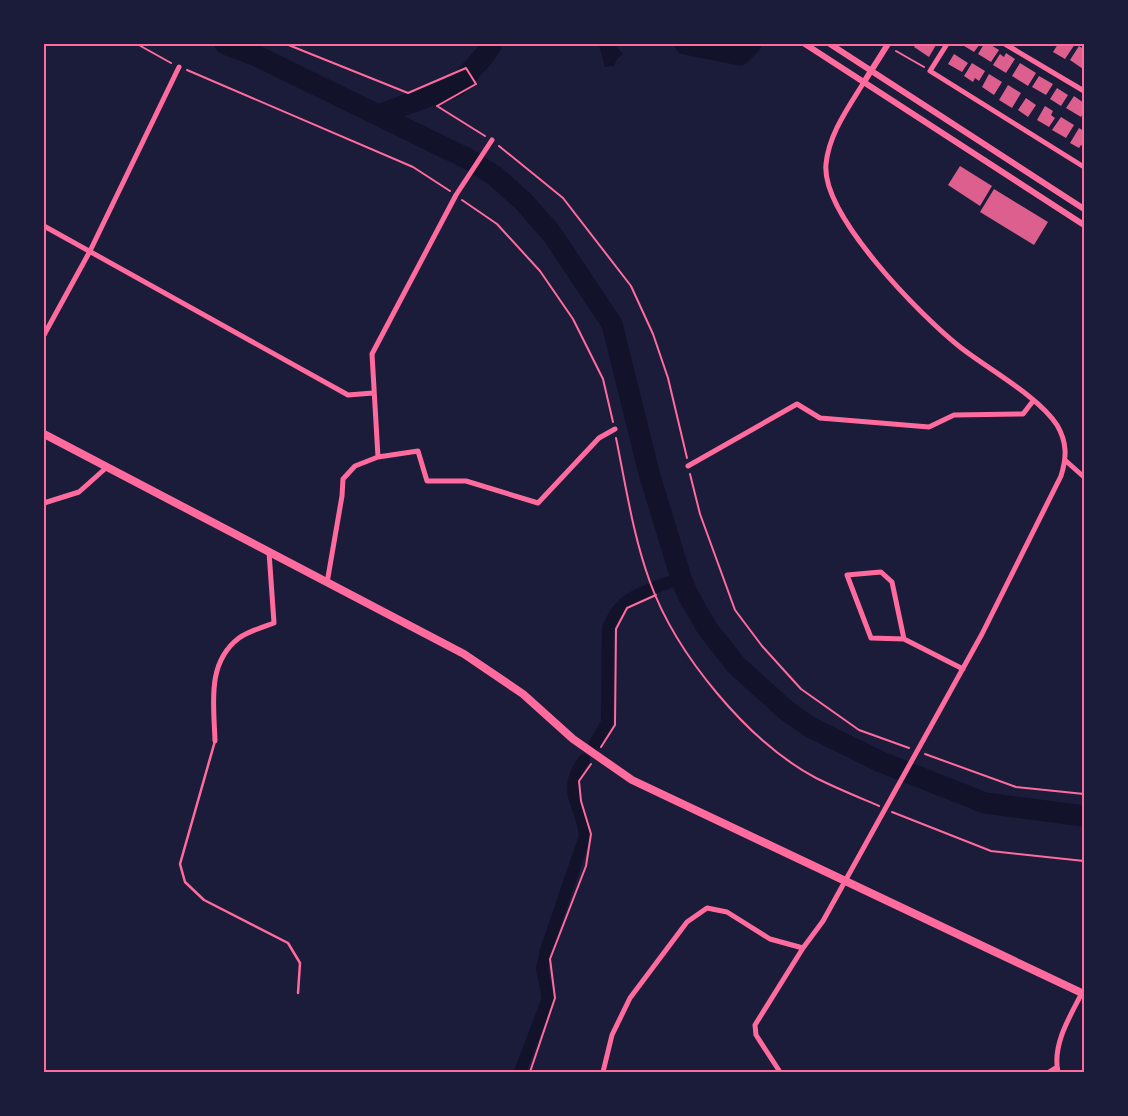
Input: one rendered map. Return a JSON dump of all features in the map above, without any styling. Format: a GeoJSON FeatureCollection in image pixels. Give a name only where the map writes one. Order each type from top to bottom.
{"type":"FeatureCollection","features":[{"type":"Feature","properties":{"kind":"main road"},"geometry":{"type":"LineString","coordinates":[[44,434],[464,654],[523,694],[573,739],[632,780],[1083,994]]}},
{"type":"Feature","properties":{"kind":"street"},"geometry":{"type":"LineString","coordinates":[[805,44],[1084,225]]}},
{"type":"Feature","properties":{"kind":"street"},"geometry":{"type":"LineString","coordinates":[[830,44],[1084,209]]}},
{"type":"Feature","properties":{"kind":"street"},"geometry":{"type":"LineString","coordinates":[[947,44],[930,71],[1084,167]]}},
{"type":"Feature","properties":{"kind":"street"},"geometry":{"type":"LineString","coordinates":[[1005,44],[1084,92]]}},
{"type":"Feature","properties":{"kind":"street"},"geometry":{"type":"LineString","coordinates":[[780,1072],[756,1035],[755,1025],[803,948],[823,921],[963,668],[1061,476],[1066,461],[1065,443],[1057,425],[1043,409],[959,346],[919,310],[855,237],[832,196],[826,166],[832,136],[887,45]]}},
{"type":"Feature","properties":{"kind":"street"},"geometry":{"type":"LineString","coordinates":[[44,335],[90,251],[179,67]]}},
{"type":"Feature","properties":{"kind":"street"},"geometry":{"type":"LineString","coordinates":[[378,457],[378,429],[373,392],[372,354],[456,195],[492,140]]}},
{"type":"Feature","properties":{"kind":"street"},"geometry":{"type":"LineString","coordinates":[[44,226],[348,395],[373,392]]}},
{"type":"Feature","properties":{"kind":"street"},"geometry":{"type":"LineString","coordinates":[[688,466],[797,404],[820,418],[929,427],[954,415],[1023,414],[1032,401]]}},
{"type":"Feature","properties":{"kind":"street"},"geometry":{"type":"LineString","coordinates":[[327,583],[342,496],[343,479],[355,466],[378,457],[418,450],[427,481],[466,481],[538,503],[599,438],[614,429]]}},
{"type":"Feature","properties":{"kind":"street"},"geometry":{"type":"LineString","coordinates":[[1066,461],[1084,477]]}},
{"type":"Feature","properties":{"kind":"street"},"geometry":{"type":"LineString","coordinates":[[44,503],[79,492],[108,467]]}},
{"type":"Feature","properties":{"kind":"street"},"geometry":{"type":"LineString","coordinates":[[215,741],[214,679],[219,660],[240,638],[274,623],[269,552]]}},
{"type":"Feature","properties":{"kind":"street"},"geometry":{"type":"LineString","coordinates":[[904,639],[892,582],[881,572],[847,575],[871,638],[904,639],[963,668]]}},
{"type":"Feature","properties":{"kind":"street"},"geometry":{"type":"LineString","coordinates":[[603,1072],[612,1035],[630,998],[687,922],[707,908],[727,912],[770,939],[803,948]]}},
{"type":"Feature","properties":{"kind":"street"},"geometry":{"type":"LineString","coordinates":[[1048,1072],[1058,1070],[1058,1055],[1066,1023],[1083,994]]}},
{"type":"Feature","properties":{"kind":"lane"},"geometry":{"type":"LineString","coordinates":[[215,741],[180,864],[185,882],[204,900],[288,943],[300,963],[298,993]]}},
{"type":"Feature","properties":{"kind":"path"},"geometry":{"type":"LineString","coordinates":[[137,44],[179,67],[413,167],[497,224],[540,271],[573,319],[603,379],[637,538],[656,595],[677,640],[733,714],[786,758],[815,778],[991,851],[1084,861]]}},
{"type":"Feature","properties":{"kind":"path"},"geometry":{"type":"LineString","coordinates":[[286,44],[408,93],[466,68],[476,84],[437,106],[492,140]]}},
{"type":"Feature","properties":{"kind":"path"},"geometry":{"type":"LineString","coordinates":[[887,45],[930,71]]}},
{"type":"Feature","properties":{"kind":"path"},"geometry":{"type":"LineString","coordinates":[[530,1072],[555,998],[550,959],[586,866],[591,834],[581,801],[579,781],[615,725],[616,629],[627,608],[656,595]]}},
{"type":"Feature","properties":{"kind":"path"},"geometry":{"type":"LineString","coordinates":[[916,752],[1016,787],[1084,794]]}},
{"type":"Feature","properties":{"kind":"shaded area"},"geometry":{"type":"Polygon","coordinates":[[[596,44],[614,44],[623,54],[617,59],[614,66],[605,67],[599,45],[596,44]]]}},
{"type":"Feature","properties":{"kind":"building"},"geometry":{"type":"Polygon","coordinates":[[[916,44],[936,45],[929,57],[914,47],[916,44]]]}},
{"type":"Feature","properties":{"kind":"building"},"geometry":{"type":"Polygon","coordinates":[[[961,44],[980,44],[974,52],[961,44]]]}},
{"type":"Feature","properties":{"kind":"building"},"geometry":{"type":"Polygon","coordinates":[[[984,44],[989,44],[999,50],[991,62],[978,54],[984,44]]]}},
{"type":"Feature","properties":{"kind":"building"},"geometry":{"type":"Polygon","coordinates":[[[1058,44],[1075,44],[1065,59],[1053,52],[1058,44]]]}},
{"type":"Feature","properties":{"kind":"building"},"geometry":{"type":"Polygon","coordinates":[[[1079,46],[1084,49],[1083,69],[1070,60],[1079,46]]]}},
{"type":"Feature","properties":{"kind":"building"},"geometry":{"type":"Polygon","coordinates":[[[1006,53],[1015,59],[1006,73],[993,65],[1000,54],[1004,57],[1006,53]]]}},
{"type":"Feature","properties":{"kind":"building"},"geometry":{"type":"Polygon","coordinates":[[[954,54],[968,63],[962,72],[948,64],[954,54]]]}},
{"type":"Feature","properties":{"kind":"building"},"geometry":{"type":"Polygon","coordinates":[[[972,63],[985,71],[979,81],[975,78],[973,82],[964,76],[972,63]]]}},
{"type":"Feature","properties":{"kind":"building"},"geometry":{"type":"Polygon","coordinates":[[[1020,63],[1036,73],[1028,86],[1012,76],[1020,63]]]}},
{"type":"Feature","properties":{"kind":"building"},"geometry":{"type":"Polygon","coordinates":[[[989,74],[1002,82],[994,95],[982,87],[989,74]]]}},
{"type":"Feature","properties":{"kind":"building"},"geometry":{"type":"Polygon","coordinates":[[[1039,76],[1053,84],[1046,95],[1032,87],[1039,76]]]}},
{"type":"Feature","properties":{"kind":"building"},"geometry":{"type":"Polygon","coordinates":[[[1008,85],[1021,93],[1012,108],[999,100],[1008,85]]]}},
{"type":"Feature","properties":{"kind":"building"},"geometry":{"type":"Polygon","coordinates":[[[1057,88],[1068,95],[1061,106],[1050,99],[1057,88]]]}},
{"type":"Feature","properties":{"kind":"building"},"geometry":{"type":"Polygon","coordinates":[[[1074,96],[1084,103],[1084,112],[1081,117],[1066,108],[1074,96]]]}},
{"type":"Feature","properties":{"kind":"building"},"geometry":{"type":"Polygon","coordinates":[[[1026,98],[1036,105],[1028,117],[1018,110],[1026,98]]]}},
{"type":"Feature","properties":{"kind":"building"},"geometry":{"type":"Polygon","coordinates":[[[1045,106],[1053,111],[1051,115],[1055,118],[1049,127],[1037,120],[1045,106]]]}},
{"type":"Feature","properties":{"kind":"building"},"geometry":{"type":"Polygon","coordinates":[[[1061,117],[1074,125],[1066,138],[1052,130],[1061,117]]]}},
{"type":"Feature","properties":{"kind":"building"},"geometry":{"type":"Polygon","coordinates":[[[1079,128],[1084,131],[1084,147],[1081,145],[1079,148],[1070,143],[1079,128]]]}},
{"type":"Feature","properties":{"kind":"building"},"geometry":{"type":"Polygon","coordinates":[[[960,166],[992,186],[980,206],[948,185],[960,166]]]}},
{"type":"Feature","properties":{"kind":"building"},"geometry":{"type":"Polygon","coordinates":[[[994,189],[1048,222],[1034,245],[980,212],[994,189]]]}},
{"type":"Feature","properties":{"kind":"waterway"},"geometry":{"type":"LineString","coordinates":[[225,44],[259,57],[470,160],[495,176],[524,202],[552,234],[612,324],[649,473],[688,595],[707,628],[736,665],[787,711],[810,727],[881,762],[985,803],[1084,816]]}},
{"type":"Feature","properties":{"kind":"waterway"},"geometry":{"type":"LineString","coordinates":[[378,115],[457,86],[484,56],[492,44]]}},
{"type":"Feature","properties":{"kind":"waterway"},"geometry":{"type":"LineString","coordinates":[[685,44],[740,55],[751,44]]}},
{"type":"Feature","properties":{"kind":"waterway"},"geometry":{"type":"LineString","coordinates":[[656,587],[681,578]]}},
{"type":"Feature","properties":{"kind":"waterway"},"geometry":{"type":"LineString","coordinates":[[594,746],[607,722],[608,628],[615,614],[624,604],[634,596],[648,590]]}},
{"type":"Feature","properties":{"kind":"waterway"},"geometry":{"type":"LineString","coordinates":[[520,1072],[548,998],[542,969],[546,950],[585,836],[573,790],[577,772],[584,760]]}}]}
